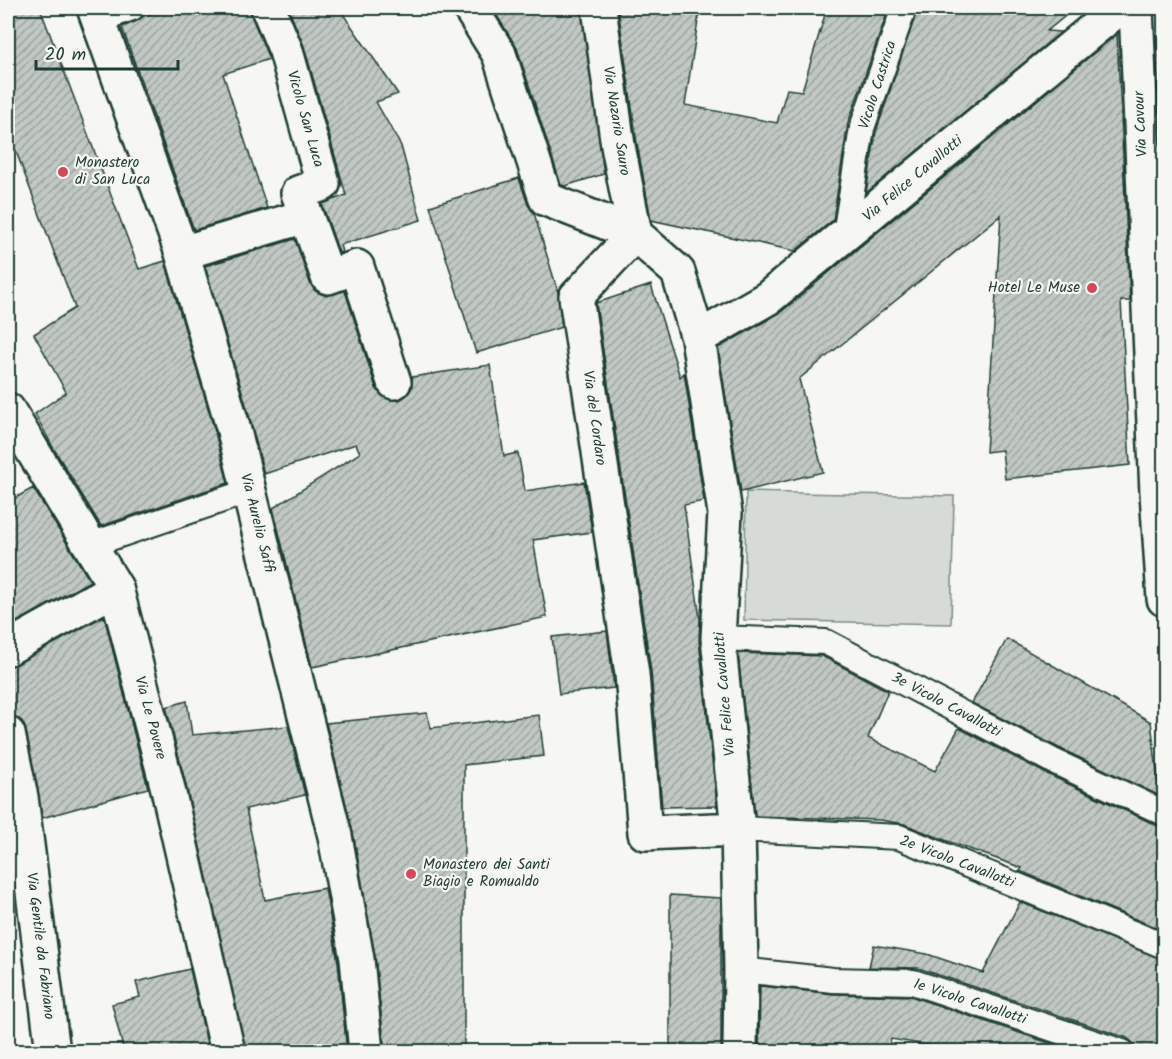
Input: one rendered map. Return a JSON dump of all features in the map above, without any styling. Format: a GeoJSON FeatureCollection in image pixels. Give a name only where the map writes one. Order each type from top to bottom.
{"type":"FeatureCollection","features":[{"type":"Feature","properties":{"kind":"street","name":"Vicolo San Luca"},"geometry":{"type":"LineString","coordinates":[[268,8],[286,51],[323,184],[298,193],[328,277],[357,267],[394,382]]}},
{"type":"Feature","properties":{"kind":"street"},"geometry":{"type":"LineString","coordinates":[[470,8],[499,54],[546,199],[635,234]]}},
{"type":"Feature","properties":{"kind":"street","name":"Via Nazario Sauro"},"geometry":{"type":"LineString","coordinates":[[599,8],[618,146],[635,234]]}},
{"type":"Feature","properties":{"kind":"street","name":"Via Felice Cavallotti"},"geometry":{"type":"LineString","coordinates":[[698,338],[768,298],[1119,8]]}},
{"type":"Feature","properties":{"kind":"street","name":"Via Cavour"},"geometry":{"type":"LineString","coordinates":[[1136,8],[1164,599]]}},
{"type":"Feature","properties":{"kind":"street","name":"Via Aurelio Saffi"},"geometry":{"type":"LineString","coordinates":[[97,14],[182,253],[233,427],[335,836],[357,959],[366,1052]]}},
{"type":"Feature","properties":{"kind":"street"},"geometry":{"type":"LineString","coordinates":[[182,253],[306,216]]}},
{"type":"Feature","properties":{"kind":"street","name":"Via Felice Cavallotti"},"geometry":{"type":"LineString","coordinates":[[635,234],[678,272],[698,338],[724,513],[718,638],[738,829],[740,1052]]}},
{"type":"Feature","properties":{"kind":"street","name":"Via del Cordaro"},"geometry":{"type":"LineString","coordinates":[[635,234],[576,297],[632,675],[645,833],[738,829]]}},
{"type":"Feature","properties":{"kind":"street","name":"Via Le Povere"},"geometry":{"type":"LineString","coordinates":[[8,411],[116,588],[167,785],[228,1052]]}},
{"type":"Feature","properties":{"kind":"street"},"geometry":{"type":"LineString","coordinates":[[8,648],[116,588]]}},
{"type":"Feature","properties":{"kind":"street","name":"Via Gentile da Fabriano"},"geometry":{"type":"LineString","coordinates":[[8,734],[14,798],[53,1052]]}},
{"type":"Feature","properties":{"kind":"lane"},"geometry":{"type":"LineString","coordinates":[[97,14],[132,8]]}},
{"type":"Feature","properties":{"kind":"lane","name":"Vicolo Castrica"},"geometry":{"type":"LineString","coordinates":[[845,235],[862,128],[904,8]]}},
{"type":"Feature","properties":{"kind":"lane"},"geometry":{"type":"LineString","coordinates":[[90,545],[249,491]]}},
{"type":"Feature","properties":{"kind":"lane","name":"3e Vicolo Cavallotti"},"geometry":{"type":"LineString","coordinates":[[718,638],[826,642],[1051,760],[1164,813]]}},
{"type":"Feature","properties":{"kind":"lane","name":"2e Vicolo Cavallotti"},"geometry":{"type":"LineString","coordinates":[[738,829],[899,837],[1164,946]]}},
{"type":"Feature","properties":{"kind":"lane","name":"1e Vicolo Cavallotti"},"geometry":{"type":"LineString","coordinates":[[741,970],[833,980],[913,982],[1122,1052]]}},
{"type":"Feature","properties":{"kind":"shaded area"},"geometry":{"type":"Polygon","coordinates":[[[746,492],[954,496],[951,624],[744,620],[746,492]]]}},
{"type":"Feature","properties":{"kind":"building"},"geometry":{"type":"Polygon","coordinates":[[[8,8],[40,8],[139,269],[165,261],[228,483],[101,526],[35,414],[66,392],[34,334],[75,308],[8,130],[8,8]]]}},
{"type":"Feature","properties":{"kind":"building"},"geometry":{"type":"Polygon","coordinates":[[[170,8],[250,8],[269,59],[223,74],[267,208],[194,230],[122,27],[144,16],[170,8]]]}},
{"type":"Feature","properties":{"kind":"building"},"geometry":{"type":"Polygon","coordinates":[[[288,8],[339,8],[398,94],[376,102],[401,146],[421,220],[340,245],[342,252],[339,253],[322,204],[346,195],[304,46],[288,8]]]}},
{"type":"Feature","properties":{"kind":"building"},"geometry":{"type":"Polygon","coordinates":[[[492,8],[581,8],[604,174],[565,186],[561,185],[517,48],[492,8]]]}},
{"type":"Feature","properties":{"kind":"building"},"geometry":{"type":"Polygon","coordinates":[[[618,8],[700,8],[685,105],[777,123],[787,89],[802,91],[827,8],[889,8],[848,123],[833,220],[795,251],[651,220],[637,143],[618,8]]]}},
{"type":"Feature","properties":{"kind":"building"},"geometry":{"type":"Polygon","coordinates":[[[918,8],[1075,8],[1047,31],[1061,32],[866,193],[876,132],[918,8]]]}},
{"type":"Feature","properties":{"kind":"building"},"geometry":{"type":"Polygon","coordinates":[[[1117,34],[1130,301],[1121,301],[1130,465],[1005,479],[1002,450],[986,452],[1001,215],[799,379],[823,472],[741,492],[718,348],[780,313],[1117,34]]]}},
{"type":"Feature","properties":{"kind":"building"},"geometry":{"type":"Polygon","coordinates":[[[1156,35],[1164,36],[1164,233],[1156,35]]]}},
{"type":"Feature","properties":{"kind":"building"},"geometry":{"type":"Polygon","coordinates":[[[519,178],[528,205],[534,213],[558,292],[562,327],[476,353],[430,206],[519,178]]]}},
{"type":"Feature","properties":{"kind":"building"},"geometry":{"type":"Polygon","coordinates":[[[295,239],[315,291],[325,295],[345,291],[376,388],[382,396],[391,400],[399,400],[407,395],[412,387],[412,377],[490,365],[504,456],[518,453],[525,491],[584,482],[592,532],[533,540],[547,617],[312,667],[273,508],[360,453],[356,444],[264,474],[205,266],[295,239]]]}},
{"type":"Feature","properties":{"kind":"building"},"geometry":{"type":"Polygon","coordinates":[[[651,285],[680,377],[684,373],[704,501],[684,505],[700,619],[699,640],[717,806],[662,807],[651,671],[596,303],[651,285]]]}},
{"type":"Feature","properties":{"kind":"building"},"geometry":{"type":"Polygon","coordinates":[[[33,488],[90,581],[8,627],[8,502],[33,488]]]}},
{"type":"Feature","properties":{"kind":"building"},"geometry":{"type":"Polygon","coordinates":[[[104,616],[148,788],[42,818],[26,730],[22,721],[14,716],[8,716],[8,667],[104,616]]]}},
{"type":"Feature","properties":{"kind":"building"},"geometry":{"type":"Polygon","coordinates":[[[607,631],[614,688],[559,694],[552,637],[607,631]]]}},
{"type":"Feature","properties":{"kind":"building"},"geometry":{"type":"Polygon","coordinates":[[[1007,639],[1151,722],[1160,796],[972,703],[1007,639]]]}},
{"type":"Feature","properties":{"kind":"building"},"geometry":{"type":"Polygon","coordinates":[[[738,653],[822,656],[888,691],[868,738],[935,771],[959,728],[1045,773],[1164,827],[1164,931],[1020,871],[1022,868],[904,824],[880,820],[755,816],[738,653]]]}},
{"type":"Feature","properties":{"kind":"building"},"geometry":{"type":"Polygon","coordinates":[[[187,701],[192,735],[288,726],[305,795],[246,809],[265,900],[325,888],[338,962],[347,1052],[246,1052],[166,707],[187,701]]]}},
{"type":"Feature","properties":{"kind":"building","name":"Monastero dei Santi Biagio e Romualdo"},"geometry":{"type":"Polygon","coordinates":[[[427,713],[431,728],[539,715],[544,756],[464,765],[464,1052],[385,1052],[375,956],[353,833],[326,723],[427,713]]]}},
{"type":"Feature","properties":{"kind":"building"},"geometry":{"type":"Polygon","coordinates":[[[670,895],[721,898],[721,1052],[670,1052],[670,895]]]}},
{"type":"Feature","properties":{"kind":"building"},"geometry":{"type":"Polygon","coordinates":[[[1020,902],[1164,960],[1164,1052],[1136,1052],[1133,1043],[1127,1038],[918,968],[869,967],[874,945],[927,954],[983,973],[1020,902]]]}},
{"type":"Feature","properties":{"kind":"building"},"geometry":{"type":"Polygon","coordinates":[[[190,969],[209,1052],[124,1052],[112,1004],[140,997],[136,982],[190,969]]]}},
{"type":"Feature","properties":{"kind":"building"},"geometry":{"type":"Polygon","coordinates":[[[760,986],[833,994],[910,996],[1076,1052],[969,1052],[891,1039],[888,1052],[759,1052],[760,986]]]}},
{"type":"Feature","properties":{"kind":"place","name":"Monastero di San Luca"},"geometry":{"type":"Point","coordinates":[63,172]}},
{"type":"Feature","properties":{"kind":"place","name":"Hotel Le Muse"},"geometry":{"type":"Point","coordinates":[1092,288]}},
{"type":"Feature","properties":{"kind":"place","name":"Monastero dei Santi Biagio e Romualdo"},"geometry":{"type":"Point","coordinates":[411,874]}}]}
